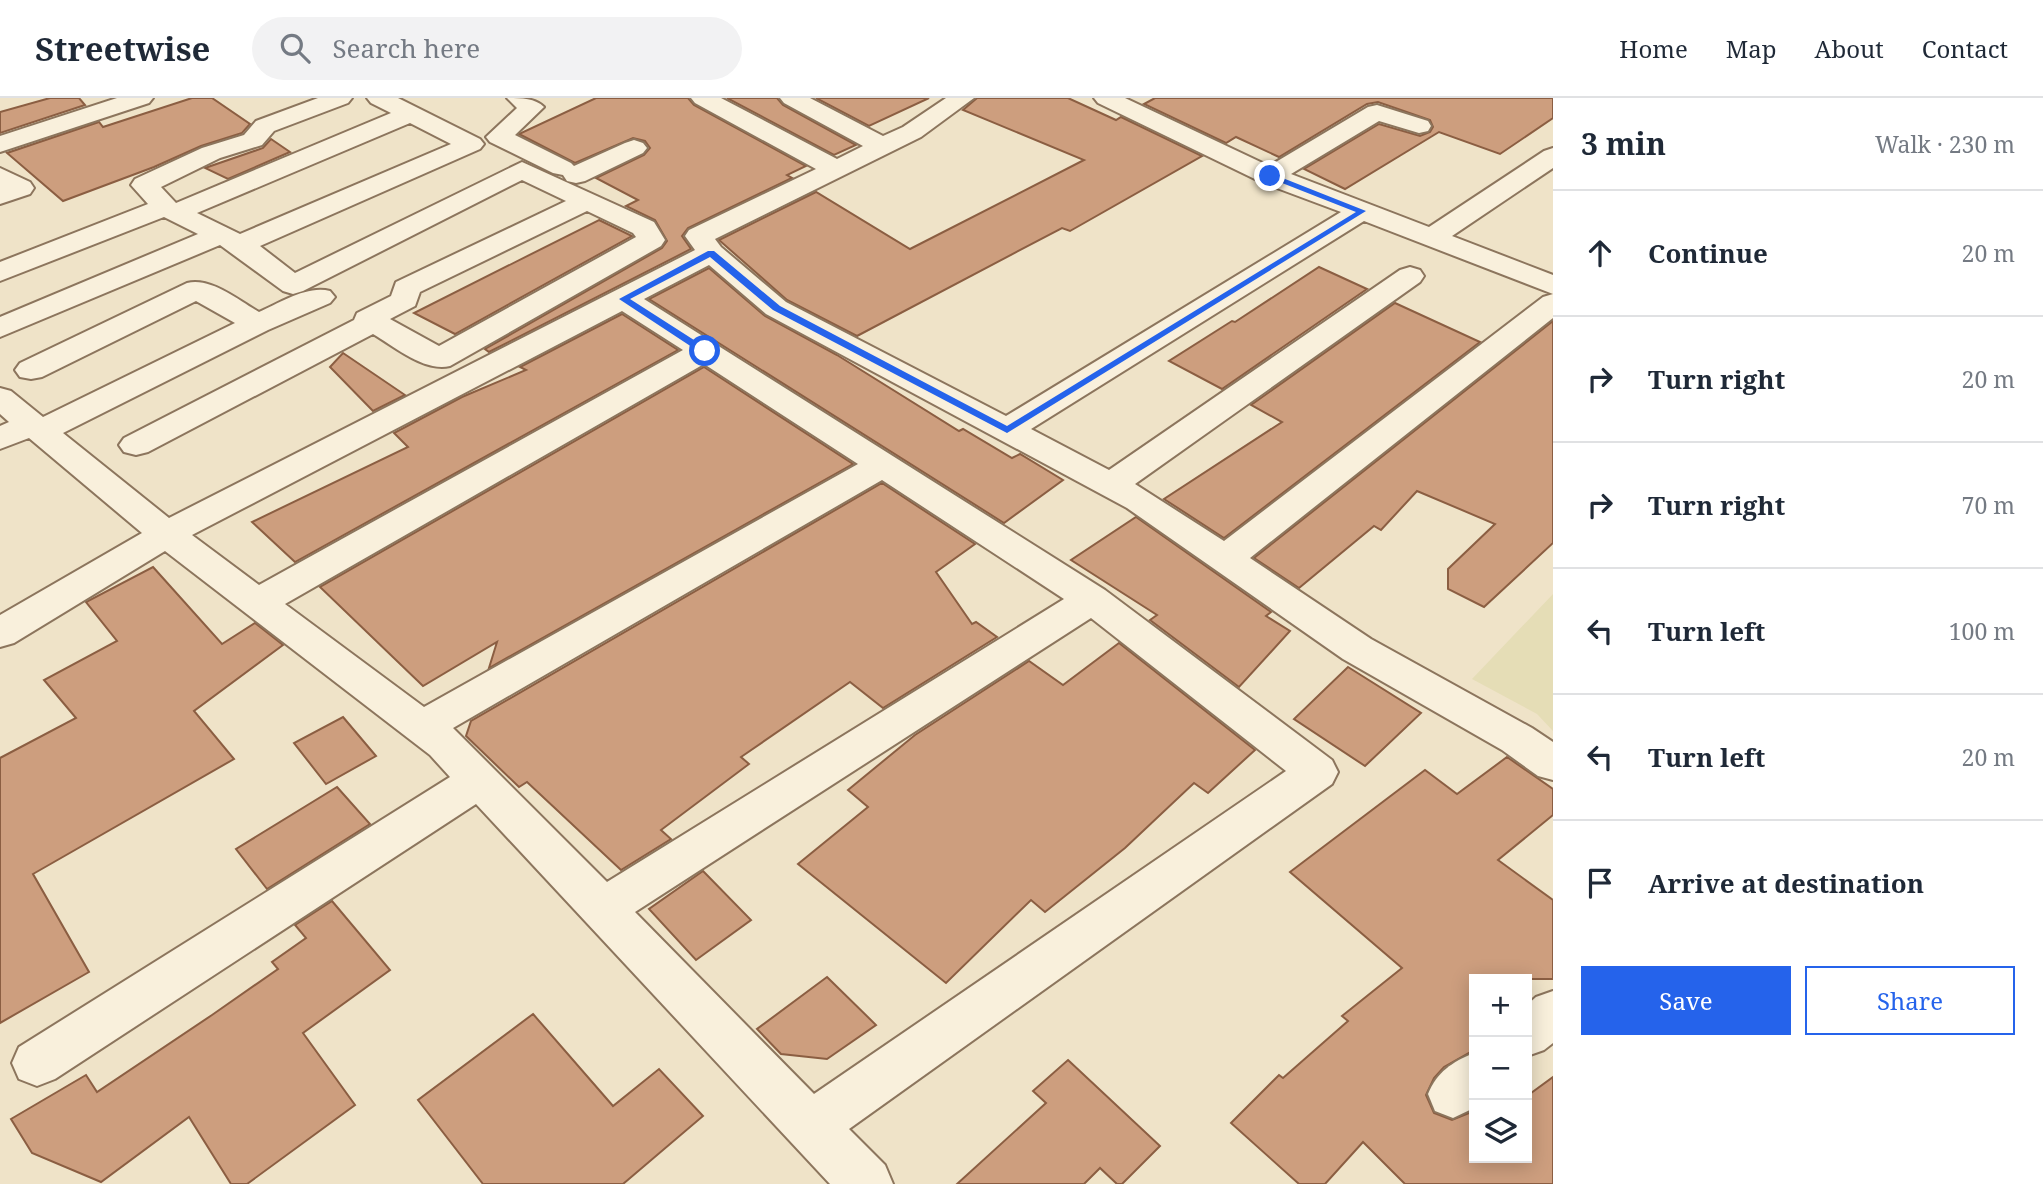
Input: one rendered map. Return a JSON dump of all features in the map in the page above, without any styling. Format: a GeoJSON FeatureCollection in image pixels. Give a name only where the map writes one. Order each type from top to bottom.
{"type":"FeatureCollection","features":[{"type":"Feature","properties":{"kind":"street"},"geometry":{"type":"LineString","coordinates":[[340,98],[265,127],[253,140],[211,153],[144,185],[171,210],[230,240],[307,291],[371,321],[439,359],[651,240],[644,228],[499,137],[532,107],[519,98]]}},
{"type":"Feature","properties":{"kind":"street"},"geometry":{"type":"LineString","coordinates":[[379,98],[522,170],[580,189],[705,245],[776,308],[1139,500],[1357,649],[1517,739],[1553,764]]}},
{"type":"Feature","properties":{"kind":"street"},"geometry":{"type":"LineString","coordinates":[[792,98],[882,146]]}},
{"type":"Feature","properties":{"kind":"street"},"geometry":{"type":"LineString","coordinates":[[0,632],[166,534],[624,299],[705,245],[836,169],[912,132],[962,98]]}},
{"type":"Feature","properties":{"kind":"street"},"geometry":{"type":"LineString","coordinates":[[1106,98],[1270,176],[1553,285]]}},
{"type":"Feature","properties":{"kind":"street"},"geometry":{"type":"LineString","coordinates":[[0,144],[123,100]]}},
{"type":"Feature","properties":{"kind":"street"},"geometry":{"type":"LineString","coordinates":[[692,100],[836,169]]}},
{"type":"Feature","properties":{"kind":"street"},"geometry":{"type":"LineString","coordinates":[[1270,176],[1377,112],[1419,126]]}},
{"type":"Feature","properties":{"kind":"street"},"geometry":{"type":"LineString","coordinates":[[0,272],[171,210],[411,114]]}},
{"type":"Feature","properties":{"kind":"street"},"geometry":{"type":"LineString","coordinates":[[0,328],[471,144]]}},
{"type":"Feature","properties":{"kind":"street"},"geometry":{"type":"LineString","coordinates":[[136,445],[371,321],[405,300],[407,288],[580,189],[634,148]]}},
{"type":"Feature","properties":{"kind":"street"},"geometry":{"type":"LineString","coordinates":[[1431,238],[1553,156]]}},
{"type":"Feature","properties":{"kind":"street"},"geometry":{"type":"LineString","coordinates":[[24,431],[257,324],[307,291],[522,170]]}},
{"type":"Feature","properties":{"kind":"street"},"geometry":{"type":"LineString","coordinates":[[0,176],[21,188],[0,196]]}},
{"type":"Feature","properties":{"kind":"street"},"geometry":{"type":"LineString","coordinates":[[1007,430],[1362,211]]}},
{"type":"Feature","properties":{"kind":"street"},"geometry":{"type":"LineString","coordinates":[[1110,485],[1410,276]]}},
{"type":"Feature","properties":{"kind":"street"},"geometry":{"type":"LineString","coordinates":[[31,370],[197,289],[257,324]]}},
{"type":"Feature","properties":{"kind":"street"},"geometry":{"type":"LineString","coordinates":[[624,299],[1092,600],[1317,772],[811,1126]]}},
{"type":"Feature","properties":{"kind":"street"},"geometry":{"type":"LineString","coordinates":[[1225,559],[1553,303]]}},
{"type":"Feature","properties":{"kind":"street"},"geometry":{"type":"LineString","coordinates":[[258,602],[705,351]]}},
{"type":"Feature","properties":{"kind":"street"},"geometry":{"type":"LineString","coordinates":[[0,398],[24,431],[258,602],[445,744],[866,1184]]}},
{"type":"Feature","properties":{"kind":"street"},"geometry":{"type":"LineString","coordinates":[[422,727],[882,465]]}},
{"type":"Feature","properties":{"kind":"street"},"geometry":{"type":"LineString","coordinates":[[602,909],[1092,600]]}},
{"type":"Feature","properties":{"kind":"street"},"geometry":{"type":"LineString","coordinates":[[37,1063],[479,780]]}},
{"type":"Feature","properties":{"kind":"street"},"geometry":{"type":"LineString","coordinates":[[1532,1030],[1553,1013]]}},
{"type":"Feature","properties":{"kind":"shaded area"},"geometry":{"type":"Polygon","coordinates":[[[1553,594],[1553,731],[1537,714],[1472,679],[1553,594]]]}},
{"type":"Feature","properties":{"kind":"building"},"geometry":{"type":"Polygon","coordinates":[[[50,98],[79,98],[85,105],[0,133],[0,112],[50,98]]]}},
{"type":"Feature","properties":{"kind":"building"},"geometry":{"type":"Polygon","coordinates":[[[192,98],[212,98],[250,124],[242,133],[201,146],[154,167],[63,201],[7,153],[99,122],[103,127],[192,98]]]}},
{"type":"Feature","properties":{"kind":"building"},"geometry":{"type":"Polygon","coordinates":[[[596,98],[688,98],[694,105],[806,166],[787,175],[792,178],[688,228],[682,236],[691,249],[489,352],[485,349],[662,248],[667,241],[655,220],[626,206],[638,200],[596,178],[644,155],[650,148],[645,141],[633,138],[575,163],[519,134],[596,98]]]}},
{"type":"Feature","properties":{"kind":"building"},"geometry":{"type":"Polygon","coordinates":[[[727,98],[777,98],[783,105],[856,145],[834,155],[727,98]]]}},
{"type":"Feature","properties":{"kind":"building"},"geometry":{"type":"Polygon","coordinates":[[[816,98],[929,98],[869,126],[816,98]]]}},
{"type":"Feature","properties":{"kind":"building"},"geometry":{"type":"Polygon","coordinates":[[[977,98],[1068,98],[1116,120],[1121,117],[1202,156],[1070,231],[1062,228],[857,336],[787,300],[719,240],[816,192],[910,249],[1084,160],[963,110],[977,98]]]}},
{"type":"Feature","properties":{"kind":"building"},"geometry":{"type":"Polygon","coordinates":[[[1155,98],[1553,98],[1553,118],[1500,154],[1439,132],[1345,189],[1304,169],[1379,124],[1420,136],[1430,132],[1433,127],[1430,120],[1378,102],[1367,104],[1279,157],[1236,137],[1226,143],[1144,104],[1155,98]]]}},
{"type":"Feature","properties":{"kind":"building"},"geometry":{"type":"Polygon","coordinates":[[[271,139],[290,152],[228,179],[205,168],[263,148],[271,139]]]}},
{"type":"Feature","properties":{"kind":"building"},"geometry":{"type":"Polygon","coordinates":[[[599,220],[632,236],[455,334],[414,313],[599,220]]]}},
{"type":"Feature","properties":{"kind":"building"},"geometry":{"type":"Polygon","coordinates":[[[1319,267],[1367,289],[1222,389],[1169,361],[1232,321],[1235,322],[1319,267]]]}},
{"type":"Feature","properties":{"kind":"building"},"geometry":{"type":"Polygon","coordinates":[[[709,268],[765,316],[837,355],[959,431],[963,429],[1012,458],[1020,454],[1063,480],[1004,523],[649,299],[709,268]]]}},
{"type":"Feature","properties":{"kind":"building"},"geometry":{"type":"Polygon","coordinates":[[[1395,303],[1480,342],[1224,538],[1164,499],[1282,422],[1251,405],[1395,303]]]}},
{"type":"Feature","properties":{"kind":"building"},"geometry":{"type":"Polygon","coordinates":[[[622,314],[678,350],[295,562],[252,522],[408,447],[394,433],[462,397],[526,370],[520,367],[622,314]]]}},
{"type":"Feature","properties":{"kind":"building"},"geometry":{"type":"Polygon","coordinates":[[[1553,321],[1553,543],[1484,607],[1448,589],[1448,569],[1495,524],[1417,491],[1381,530],[1374,526],[1299,588],[1254,558],[1553,321]]]}},
{"type":"Feature","properties":{"kind":"building"},"geometry":{"type":"Polygon","coordinates":[[[343,353],[405,395],[373,411],[330,367],[343,353]]]}},
{"type":"Feature","properties":{"kind":"building"},"geometry":{"type":"Polygon","coordinates":[[[704,367],[853,464],[489,668],[497,642],[423,686],[320,587],[704,367]]]}},
{"type":"Feature","properties":{"kind":"building"},"geometry":{"type":"Polygon","coordinates":[[[882,483],[975,544],[936,572],[972,624],[976,622],[997,637],[883,708],[850,682],[741,757],[749,764],[661,830],[671,839],[621,870],[527,782],[519,787],[466,736],[471,721],[882,483]]]}},
{"type":"Feature","properties":{"kind":"building"},"geometry":{"type":"Polygon","coordinates":[[[1136,517],[1271,612],[1266,616],[1290,631],[1239,687],[1150,620],[1157,615],[1071,560],[1136,517]]]}},
{"type":"Feature","properties":{"kind":"building"},"geometry":{"type":"Polygon","coordinates":[[[153,567],[222,644],[255,623],[283,645],[194,711],[234,759],[33,874],[89,972],[0,1023],[0,758],[76,718],[44,680],[117,641],[86,602],[153,567]]]}},
{"type":"Feature","properties":{"kind":"building"},"geometry":{"type":"Polygon","coordinates":[[[1119,643],[1255,750],[1208,793],[1194,783],[1125,848],[1045,912],[1031,900],[946,983],[798,864],[868,807],[848,790],[915,735],[1029,661],[1063,685],[1119,643]]]}},
{"type":"Feature","properties":{"kind":"building"},"geometry":{"type":"Polygon","coordinates":[[[1348,667],[1421,713],[1365,766],[1294,719],[1348,667]]]}},
{"type":"Feature","properties":{"kind":"building"},"geometry":{"type":"Polygon","coordinates":[[[343,717],[376,756],[326,784],[294,743],[343,717]]]}},
{"type":"Feature","properties":{"kind":"building"},"geometry":{"type":"Polygon","coordinates":[[[1507,757],[1553,789],[1553,815],[1498,860],[1553,900],[1553,979],[1532,979],[1532,974],[1469,974],[1469,1053],[1444,1067],[1434,1078],[1426,1095],[1434,1113],[1452,1120],[1469,1113],[1469,1163],[1532,1163],[1532,1092],[1553,1077],[1553,1184],[1405,1184],[1363,1142],[1325,1184],[1299,1184],[1231,1123],[1279,1075],[1283,1078],[1348,1021],[1342,1016],[1402,968],[1290,872],[1425,770],[1457,794],[1507,757]]]}},
{"type":"Feature","properties":{"kind":"building"},"geometry":{"type":"Polygon","coordinates":[[[337,787],[370,824],[267,889],[236,849],[337,787]]]}},
{"type":"Feature","properties":{"kind":"building"},"geometry":{"type":"Polygon","coordinates":[[[703,871],[751,920],[696,960],[649,909],[703,871]]]}},
{"type":"Feature","properties":{"kind":"building"},"geometry":{"type":"Polygon","coordinates":[[[332,901],[390,970],[303,1033],[355,1105],[247,1184],[231,1184],[189,1117],[101,1182],[32,1153],[11,1119],[86,1075],[97,1092],[212,1015],[278,969],[272,962],[306,938],[295,925],[332,901]]]}},
{"type":"Feature","properties":{"kind":"building"},"geometry":{"type":"Polygon","coordinates":[[[827,977],[876,1025],[827,1059],[781,1054],[757,1029],[827,977]]]}},
{"type":"Feature","properties":{"kind":"building"},"geometry":{"type":"Polygon","coordinates":[[[533,1014],[613,1106],[659,1069],[703,1116],[623,1184],[483,1184],[418,1100],[533,1014]]]}},
{"type":"Feature","properties":{"kind":"building"},"geometry":{"type":"Polygon","coordinates":[[[1068,1060],[1160,1146],[1122,1184],[1117,1184],[1100,1168],[1084,1184],[957,1184],[1046,1103],[1033,1091],[1068,1060]]]}},
{"type":"Feature","properties":{"kind":"route"},"geometry":{"type":"LineString","coordinates":[[705,351],[624,299],[711,253],[776,308],[1007,430],[1362,211],[1270,176]]}}]}
